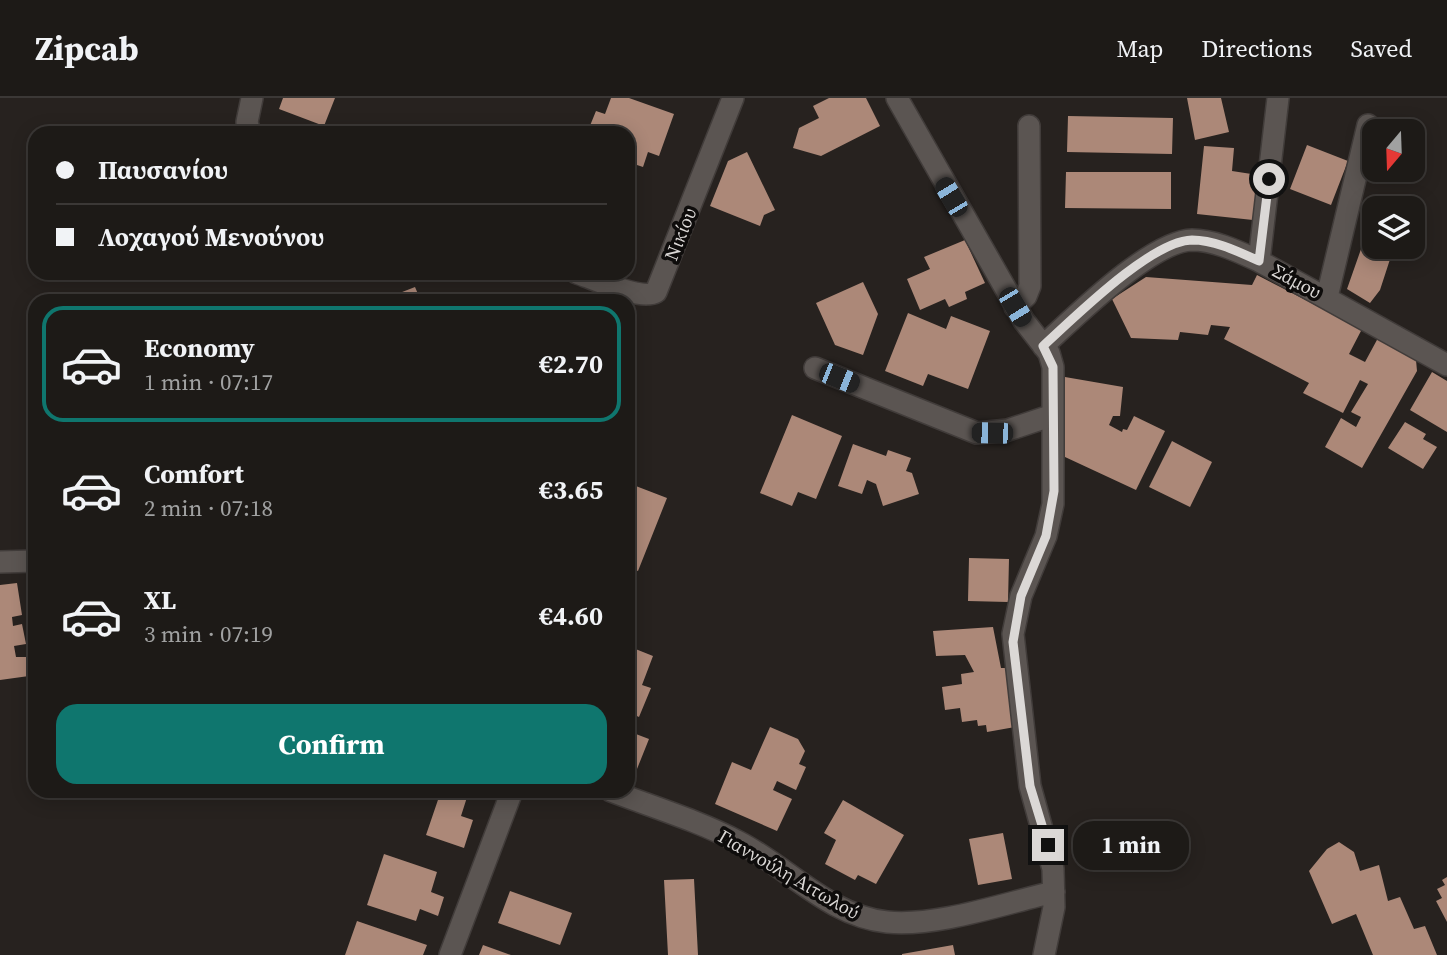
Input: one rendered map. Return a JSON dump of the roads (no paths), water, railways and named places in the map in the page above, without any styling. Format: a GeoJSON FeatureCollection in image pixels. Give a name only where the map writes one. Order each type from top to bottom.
{"type":"FeatureCollection","features":[{"type":"Feature","properties":{"kind":"street"},"geometry":{"type":"LineString","coordinates":[[248,126],[253,98]]}},
{"type":"Feature","properties":{"kind":"street","name":"Νικίου"},"geometry":{"type":"LineString","coordinates":[[597,280],[638,294],[649,296],[656,292],[733,98]]}},
{"type":"Feature","properties":{"kind":"street"},"geometry":{"type":"LineString","coordinates":[[897,98],[1015,307],[1043,346],[1053,367],[1055,482],[1051,515],[1046,536],[1021,596],[1013,642],[1028,773],[1048,845],[1054,892],[1044,955]]}},
{"type":"Feature","properties":{"kind":"street"},"geometry":{"type":"LineString","coordinates":[[1259,261],[1278,98]]}},
{"type":"Feature","properties":{"kind":"street"},"geometry":{"type":"LineString","coordinates":[[1015,307],[1026,296],[1030,286],[1028,126]]}},
{"type":"Feature","properties":{"kind":"street"},"geometry":{"type":"LineString","coordinates":[[1327,297],[1362,150]]}},
{"type":"Feature","properties":{"kind":"street","name":"Σάμου"},"geometry":{"type":"LineString","coordinates":[[1043,346],[1123,277],[1175,243],[1205,242],[1259,261],[1447,365]]}},
{"type":"Feature","properties":{"kind":"street"},"geometry":{"type":"LineString","coordinates":[[815,369],[977,433],[1008,430],[1053,415]]}},
{"type":"Feature","properties":{"kind":"street"},"geometry":{"type":"LineString","coordinates":[[0,562],[28,561]]}},
{"type":"Feature","properties":{"kind":"street"},"geometry":{"type":"LineString","coordinates":[[450,955],[509,798]]}},
{"type":"Feature","properties":{"kind":"street","name":"Γιαννούλη Αιτωλού"},"geometry":{"type":"LineString","coordinates":[[629,798],[737,841],[845,911],[868,918],[891,922],[951,916],[1054,892]]}}]}
